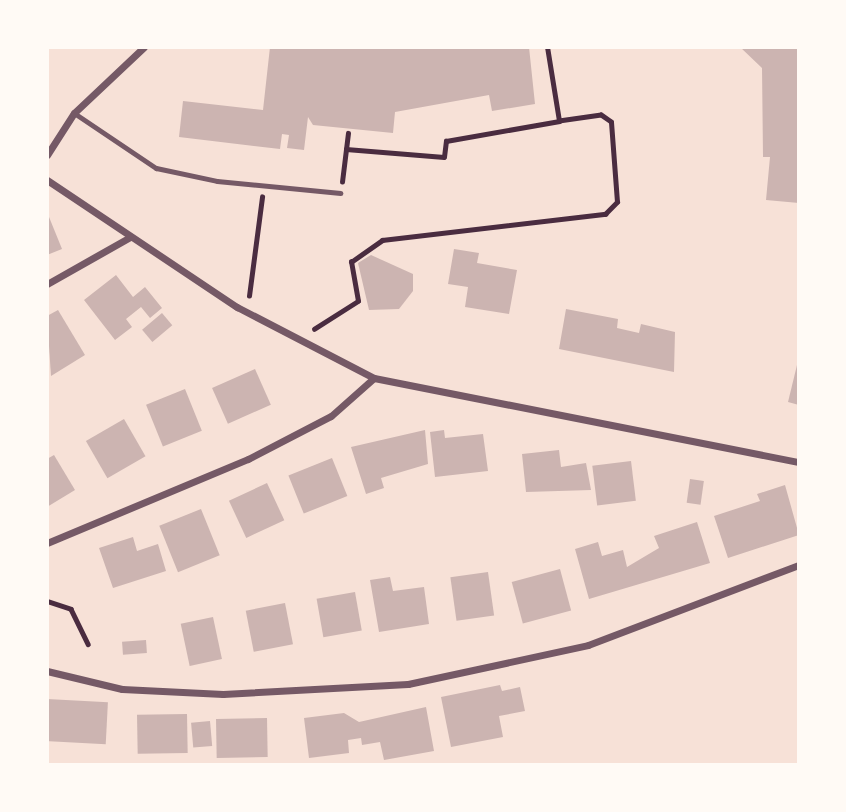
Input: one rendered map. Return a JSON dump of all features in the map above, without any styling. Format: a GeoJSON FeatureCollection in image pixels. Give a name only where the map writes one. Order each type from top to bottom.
{"type":"FeatureCollection","features":[{"type":"Feature","properties":{"kind":"street"},"geometry":{"type":"LineString","coordinates":[[47,155],[74,113],[144,47]]}},
{"type":"Feature","properties":{"kind":"street"},"geometry":{"type":"LineString","coordinates":[[47,180],[247,313],[374,378],[799,462]]}},
{"type":"Feature","properties":{"kind":"street"},"geometry":{"type":"LineString","coordinates":[[47,284],[130,237]]}},
{"type":"Feature","properties":{"kind":"street"},"geometry":{"type":"LineString","coordinates":[[47,544],[248,458],[331,416],[374,378]]}},
{"type":"Feature","properties":{"kind":"street"},"geometry":{"type":"LineString","coordinates":[[47,671],[122,689],[223,694],[408,684],[589,645],[799,565]]}},
{"type":"Feature","properties":{"kind":"lane"},"geometry":{"type":"LineString","coordinates":[[74,113],[156,168],[264,186],[340,193]]}},
{"type":"Feature","properties":{"kind":"path"},"geometry":{"type":"LineString","coordinates":[[547,47],[559,121]]}},
{"type":"Feature","properties":{"kind":"path"},"geometry":{"type":"LineString","coordinates":[[299,339],[358,301],[351,262],[382,240],[605,214],[617,202],[611,122],[601,115],[446,141],[444,157],[346,149]]}},
{"type":"Feature","properties":{"kind":"path"},"geometry":{"type":"LineString","coordinates":[[340,193],[348,133]]}},
{"type":"Feature","properties":{"kind":"path"},"geometry":{"type":"LineString","coordinates":[[247,313],[264,186]]}},
{"type":"Feature","properties":{"kind":"path"},"geometry":{"type":"LineString","coordinates":[[47,601],[71,609],[88,644]]}},
{"type":"Feature","properties":{"kind":"building"},"geometry":{"type":"Polygon","coordinates":[[[270,47],[529,47],[535,104],[492,111],[489,95],[395,112],[393,133],[313,125],[308,117],[304,150],[287,148],[289,135],[282,134],[280,149],[179,137],[183,101],[263,110],[270,47]]]}},
{"type":"Feature","properties":{"kind":"building"},"geometry":{"type":"Polygon","coordinates":[[[740,47],[799,47],[799,203],[766,200],[770,157],[763,157],[762,68],[740,47]]]}},
{"type":"Feature","properties":{"kind":"building"},"geometry":{"type":"Polygon","coordinates":[[[47,212],[62,249],[47,255],[47,212]]]}},
{"type":"Feature","properties":{"kind":"building"},"geometry":{"type":"Polygon","coordinates":[[[454,249],[479,253],[477,263],[517,270],[509,314],[465,307],[468,287],[448,284],[454,249]]]}},
{"type":"Feature","properties":{"kind":"building"},"geometry":{"type":"Polygon","coordinates":[[[371,255],[413,274],[413,291],[399,309],[369,310],[358,263],[371,255]]]}},
{"type":"Feature","properties":{"kind":"building"},"geometry":{"type":"Polygon","coordinates":[[[116,275],[133,297],[145,287],[162,308],[150,318],[141,307],[126,319],[132,327],[115,340],[84,300],[116,275]]]}},
{"type":"Feature","properties":{"kind":"building"},"geometry":{"type":"Polygon","coordinates":[[[566,309],[618,319],[617,328],[639,333],[641,324],[675,332],[674,372],[559,349],[566,309]]]}},
{"type":"Feature","properties":{"kind":"building"},"geometry":{"type":"Polygon","coordinates":[[[58,310],[85,355],[51,376],[47,316],[58,310]]]}},
{"type":"Feature","properties":{"kind":"building"},"geometry":{"type":"Polygon","coordinates":[[[162,313],[172,325],[152,342],[142,330],[162,313]]]}},
{"type":"Feature","properties":{"kind":"building"},"geometry":{"type":"Polygon","coordinates":[[[799,361],[799,405],[788,402],[799,361]]]}},
{"type":"Feature","properties":{"kind":"building"},"geometry":{"type":"Polygon","coordinates":[[[255,369],[271,405],[228,424],[212,388],[255,369]]]}},
{"type":"Feature","properties":{"kind":"building"},"geometry":{"type":"Polygon","coordinates":[[[185,389],[202,431],[163,446],[146,405],[185,389]]]}},
{"type":"Feature","properties":{"kind":"building"},"geometry":{"type":"Polygon","coordinates":[[[124,419],[146,456],[107,478],[86,441],[124,419]]]}},
{"type":"Feature","properties":{"kind":"building"},"geometry":{"type":"Polygon","coordinates":[[[425,430],[428,464],[381,478],[384,488],[366,494],[351,447],[425,430]]]}},
{"type":"Feature","properties":{"kind":"building"},"geometry":{"type":"Polygon","coordinates":[[[444,430],[445,438],[483,434],[488,471],[435,477],[430,432],[444,430]]]}},
{"type":"Feature","properties":{"kind":"building"},"geometry":{"type":"Polygon","coordinates":[[[559,450],[561,467],[586,463],[591,490],[526,492],[522,454],[559,450]]]}},
{"type":"Feature","properties":{"kind":"building"},"geometry":{"type":"Polygon","coordinates":[[[54,455],[75,490],[47,507],[47,459],[54,455]]]}},
{"type":"Feature","properties":{"kind":"building"},"geometry":{"type":"Polygon","coordinates":[[[332,458],[347,496],[304,514],[288,476],[332,458]]]}},
{"type":"Feature","properties":{"kind":"building"},"geometry":{"type":"Polygon","coordinates":[[[631,461],[636,501],[597,505],[592,466],[631,461]]]}},
{"type":"Feature","properties":{"kind":"building"},"geometry":{"type":"Polygon","coordinates":[[[690,479],[704,481],[701,505],[687,503],[690,479]]]}},
{"type":"Feature","properties":{"kind":"building"},"geometry":{"type":"Polygon","coordinates":[[[267,483],[284,520],[246,538],[229,501],[267,483]]]}},
{"type":"Feature","properties":{"kind":"building"},"geometry":{"type":"Polygon","coordinates":[[[785,485],[799,535],[728,558],[714,516],[760,501],[757,494],[785,485]]]}},
{"type":"Feature","properties":{"kind":"building"},"geometry":{"type":"Polygon","coordinates":[[[201,509],[220,555],[178,572],[159,526],[201,509]]]}},
{"type":"Feature","properties":{"kind":"building"},"geometry":{"type":"Polygon","coordinates":[[[697,522],[710,563],[589,599],[575,549],[598,542],[602,556],[623,550],[627,567],[659,548],[654,536],[697,522]]]}},
{"type":"Feature","properties":{"kind":"building"},"geometry":{"type":"Polygon","coordinates":[[[133,537],[137,551],[158,544],[166,571],[113,588],[99,548],[133,537]]]}},
{"type":"Feature","properties":{"kind":"building"},"geometry":{"type":"Polygon","coordinates":[[[560,569],[571,611],[523,623],[512,582],[560,569]]]}},
{"type":"Feature","properties":{"kind":"building"},"geometry":{"type":"Polygon","coordinates":[[[488,572],[494,616],[456,621],[450,577],[488,572]]]}},
{"type":"Feature","properties":{"kind":"building"},"geometry":{"type":"Polygon","coordinates":[[[390,577],[393,591],[424,587],[429,624],[379,632],[370,580],[390,577]]]}},
{"type":"Feature","properties":{"kind":"building"},"geometry":{"type":"Polygon","coordinates":[[[355,592],[362,630],[323,637],[317,599],[355,592]]]}},
{"type":"Feature","properties":{"kind":"building"},"geometry":{"type":"Polygon","coordinates":[[[285,603],[293,644],[254,652],[246,611],[285,603]]]}},
{"type":"Feature","properties":{"kind":"building"},"geometry":{"type":"Polygon","coordinates":[[[213,617],[222,659],[190,666],[181,624],[213,617]]]}},
{"type":"Feature","properties":{"kind":"building"},"geometry":{"type":"Polygon","coordinates":[[[146,640],[147,653],[123,655],[122,642],[146,640]]]}},
{"type":"Feature","properties":{"kind":"building"},"geometry":{"type":"Polygon","coordinates":[[[500,685],[502,691],[520,687],[525,711],[499,716],[503,737],[451,747],[441,697],[500,685]]]}},
{"type":"Feature","properties":{"kind":"building"},"geometry":{"type":"Polygon","coordinates":[[[47,699],[108,702],[106,744],[47,741],[47,699]]]}},
{"type":"Feature","properties":{"kind":"building"},"geometry":{"type":"Polygon","coordinates":[[[426,707],[434,751],[384,760],[380,742],[362,745],[361,738],[348,740],[349,753],[309,758],[304,718],[344,713],[359,722],[426,707]]]}},
{"type":"Feature","properties":{"kind":"building"},"geometry":{"type":"Polygon","coordinates":[[[187,714],[188,753],[138,754],[137,715],[187,714]]]}},
{"type":"Feature","properties":{"kind":"building"},"geometry":{"type":"Polygon","coordinates":[[[267,718],[268,757],[217,758],[216,719],[267,718]]]}},
{"type":"Feature","properties":{"kind":"building"},"geometry":{"type":"Polygon","coordinates":[[[210,721],[212,746],[193,748],[191,723],[210,721]]]}}]}
